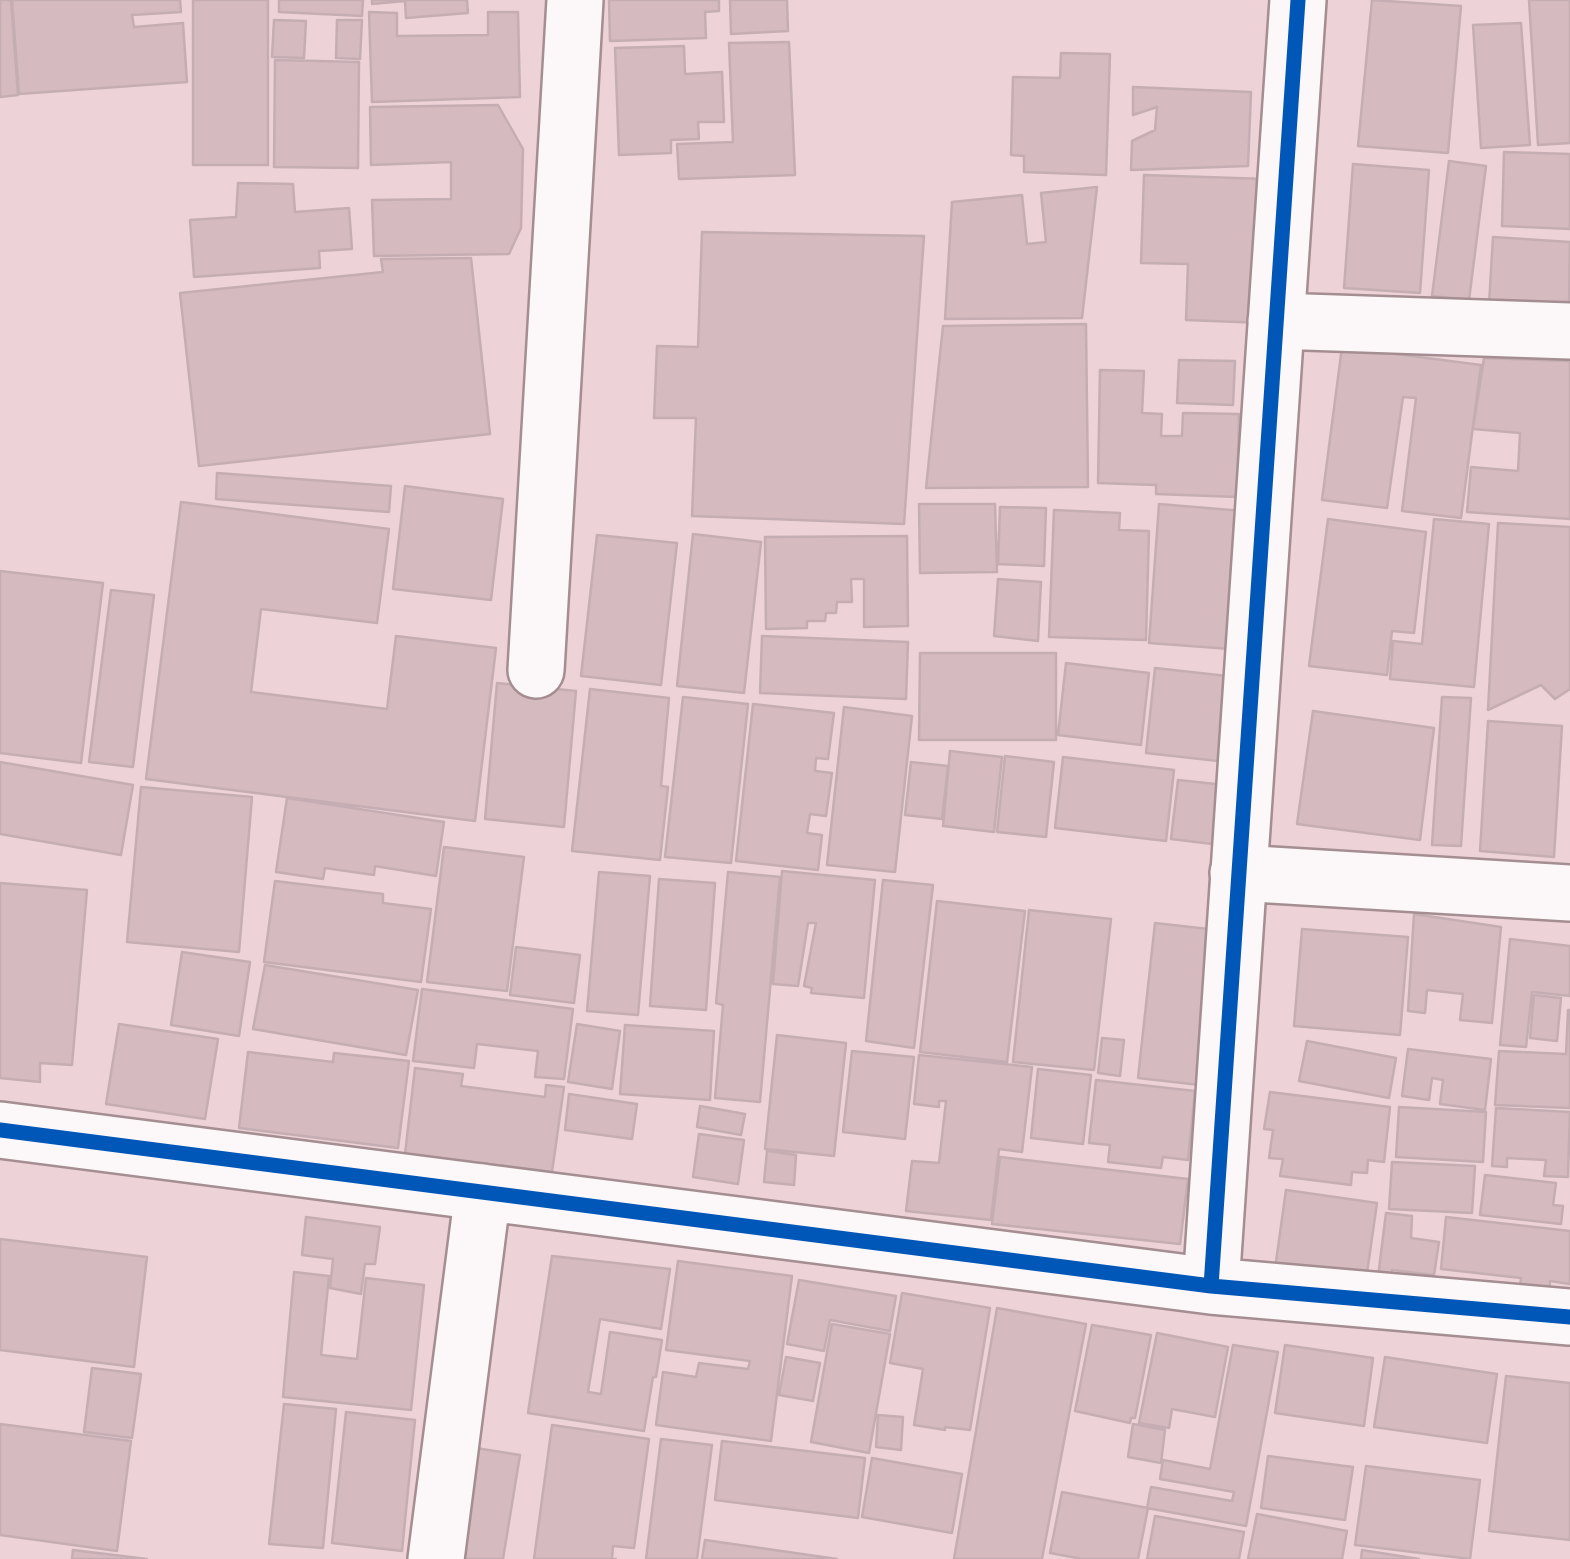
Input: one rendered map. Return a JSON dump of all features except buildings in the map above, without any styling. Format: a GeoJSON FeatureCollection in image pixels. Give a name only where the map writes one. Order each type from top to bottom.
{"type":"FeatureCollection","features":[{"type":"Feature","properties":{"kind":"street"},"geometry":{"type":"LineString","coordinates":[[536,670],[575,0]]}},
{"type":"Feature","properties":{"kind":"street"},"geometry":{"type":"LineString","coordinates":[[1211,1286],[1298,0]]}},
{"type":"Feature","properties":{"kind":"street"},"geometry":{"type":"LineString","coordinates":[[1276,320],[1570,330]]}},
{"type":"Feature","properties":{"kind":"street"},"geometry":{"type":"LineString","coordinates":[[1238,874],[1570,893]]}},
{"type":"Feature","properties":{"kind":"street"},"geometry":{"type":"LineString","coordinates":[[0,1130],[1211,1286],[1570,1317]]}},
{"type":"Feature","properties":{"kind":"street"},"geometry":{"type":"LineString","coordinates":[[436,1559],[483,1192]]}},
{"type":"Feature","properties":{"kind":"cycle path"},"geometry":{"type":"LineString","coordinates":[[1211,1286],[1298,0]]}},
{"type":"Feature","properties":{"kind":"cycle path"},"geometry":{"type":"LineString","coordinates":[[0,1130],[1211,1286],[1570,1317]]}}]}
